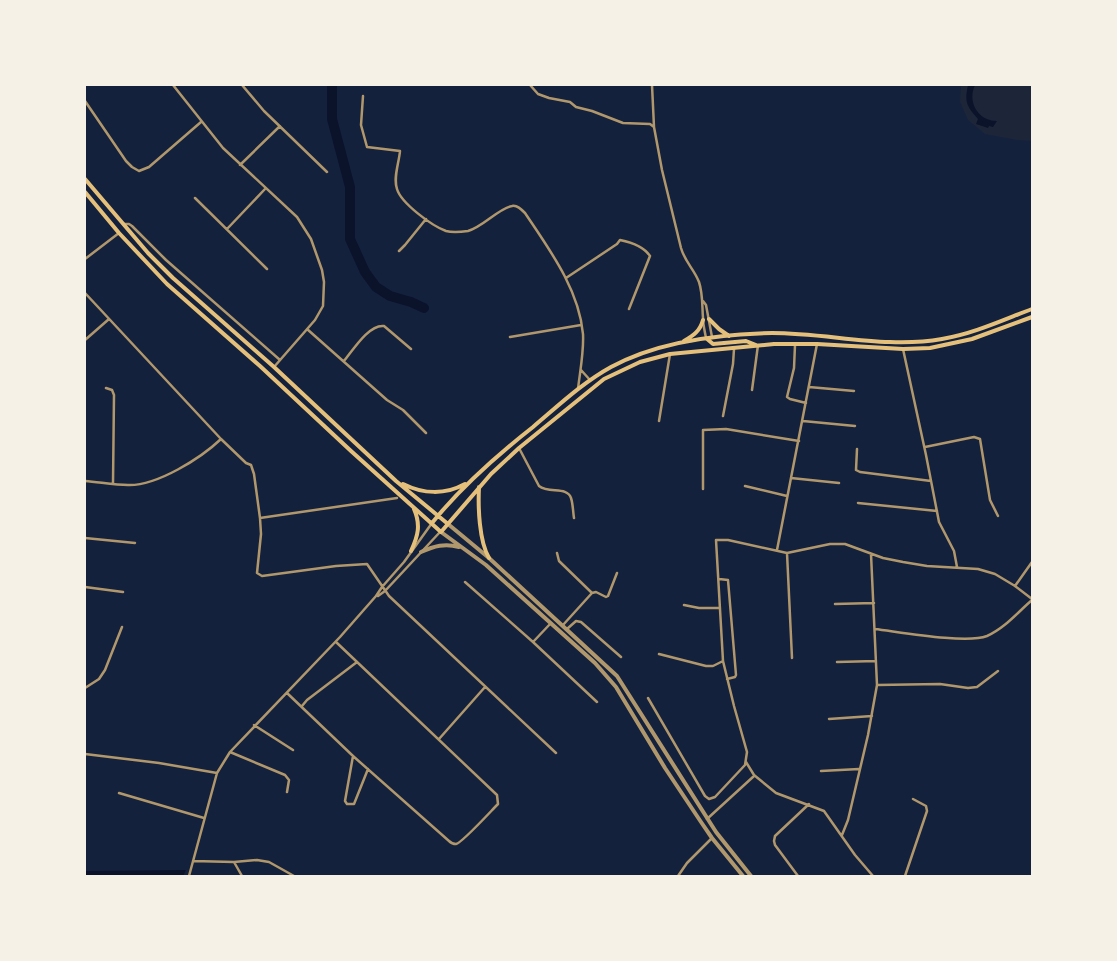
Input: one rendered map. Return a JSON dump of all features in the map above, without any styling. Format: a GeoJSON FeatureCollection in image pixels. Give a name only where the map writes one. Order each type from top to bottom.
{"type":"FeatureCollection","features":[{"type":"Feature","properties":{"kind":"main road"},"geometry":{"type":"LineString","coordinates":[[85,179],[148,253],[173,278],[274,367],[396,481],[448,524]]}},
{"type":"Feature","properties":{"kind":"main road"},"geometry":{"type":"LineString","coordinates":[[85,192],[119,234],[166,284],[260,366],[441,532],[491,474],[519,448],[604,379],[640,362],[670,354],[795,343],[903,349],[930,348],[965,340],[1032,317]]}},
{"type":"Feature","properties":{"kind":"main road"},"geometry":{"type":"LineString","coordinates":[[432,523],[470,481],[527,431],[590,380],[623,361],[653,350],[682,342],[712,337],[774,333],[878,341],[928,341],[944,339],[973,331],[1032,309]]}},
{"type":"Feature","properties":{"kind":"main road"},"geometry":{"type":"LineString","coordinates":[[709,318],[729,336]]}},
{"type":"Feature","properties":{"kind":"main road"},"geometry":{"type":"LineString","coordinates":[[682,342],[695,334],[703,320]]}},
{"type":"Feature","properties":{"kind":"main road"},"geometry":{"type":"LineString","coordinates":[[706,338],[713,344],[746,341],[757,345]]}},
{"type":"Feature","properties":{"kind":"main road"},"geometry":{"type":"LineString","coordinates":[[396,481],[425,492],[452,490],[470,481]]}},
{"type":"Feature","properties":{"kind":"main road"},"geometry":{"type":"LineString","coordinates":[[479,487],[478,500],[483,542],[489,558]]}},
{"type":"Feature","properties":{"kind":"main road"},"geometry":{"type":"LineString","coordinates":[[411,551],[419,532],[419,524],[413,506]]}},
{"type":"Feature","properties":{"kind":"street"},"geometry":{"type":"LineString","coordinates":[[173,85],[201,122],[240,166],[297,218],[312,239],[324,282],[323,306],[307,329],[274,367]]}},
{"type":"Feature","properties":{"kind":"street"},"geometry":{"type":"LineString","coordinates":[[243,86],[248,85]]}},
{"type":"Feature","properties":{"kind":"street"},"geometry":{"type":"LineString","coordinates":[[530,85],[538,94],[570,102],[576,107],[623,123],[650,124],[654,127]]}},
{"type":"Feature","properties":{"kind":"street"},"geometry":{"type":"LineString","coordinates":[[652,85],[654,127],[662,170],[680,248],[684,258],[695,270],[700,285],[706,338]]}},
{"type":"Feature","properties":{"kind":"street"},"geometry":{"type":"LineString","coordinates":[[243,86],[327,172]]}},
{"type":"Feature","properties":{"kind":"street"},"geometry":{"type":"LineString","coordinates":[[363,96],[360,125],[368,147],[400,151],[396,187],[405,201],[426,219],[451,232],[465,231],[477,227],[509,207],[517,207],[525,212],[566,278],[581,325],[583,336],[578,390]]}},
{"type":"Feature","properties":{"kind":"street"},"geometry":{"type":"LineString","coordinates":[[85,101],[126,161],[132,167],[139,170],[149,167],[201,122]]}},
{"type":"Feature","properties":{"kind":"street"},"geometry":{"type":"LineString","coordinates":[[240,166],[280,126]]}},
{"type":"Feature","properties":{"kind":"street"},"geometry":{"type":"LineString","coordinates":[[227,229],[266,189]]}},
{"type":"Feature","properties":{"kind":"street"},"geometry":{"type":"LineString","coordinates":[[195,198],[267,269]]}},
{"type":"Feature","properties":{"kind":"street"},"geometry":{"type":"LineString","coordinates":[[399,250],[426,219]]}},
{"type":"Feature","properties":{"kind":"street"},"geometry":{"type":"LineString","coordinates":[[123,224],[132,226],[166,260],[280,360]]}},
{"type":"Feature","properties":{"kind":"street"},"geometry":{"type":"LineString","coordinates":[[86,258],[119,234]]}},
{"type":"Feature","properties":{"kind":"street"},"geometry":{"type":"LineString","coordinates":[[566,278],[617,244],[620,240],[632,244],[647,252],[650,256],[629,309]]}},
{"type":"Feature","properties":{"kind":"street"},"geometry":{"type":"LineString","coordinates":[[85,293],[221,439],[250,465],[254,474],[260,518],[261,534],[257,573],[260,575],[272,575],[365,563],[370,567],[385,591],[556,753]]}},
{"type":"Feature","properties":{"kind":"street"},"geometry":{"type":"LineString","coordinates":[[703,301],[706,305],[712,337]]}},
{"type":"Feature","properties":{"kind":"street"},"geometry":{"type":"LineString","coordinates":[[703,320],[709,318]]}},
{"type":"Feature","properties":{"kind":"street"},"geometry":{"type":"LineString","coordinates":[[85,340],[109,319]]}},
{"type":"Feature","properties":{"kind":"street"},"geometry":{"type":"LineString","coordinates":[[344,361],[369,331],[380,325],[384,326],[411,349]]}},
{"type":"Feature","properties":{"kind":"street"},"geometry":{"type":"LineString","coordinates":[[510,337],[581,325]]}},
{"type":"Feature","properties":{"kind":"street"},"geometry":{"type":"LineString","coordinates":[[307,329],[387,400],[404,410],[426,433]]}},
{"type":"Feature","properties":{"kind":"street"},"geometry":{"type":"LineString","coordinates":[[795,343],[794,368],[787,396],[790,399],[806,403]]}},
{"type":"Feature","properties":{"kind":"street"},"geometry":{"type":"LineString","coordinates":[[777,550],[818,344]]}},
{"type":"Feature","properties":{"kind":"street"},"geometry":{"type":"LineString","coordinates":[[752,390],[757,345]]}},
{"type":"Feature","properties":{"kind":"street"},"geometry":{"type":"LineString","coordinates":[[723,416],[734,364],[734,347]]}},
{"type":"Feature","properties":{"kind":"street"},"geometry":{"type":"LineString","coordinates":[[903,349],[938,522],[954,551],[957,568]]}},
{"type":"Feature","properties":{"kind":"street"},"geometry":{"type":"LineString","coordinates":[[658,421],[670,354]]}},
{"type":"Feature","properties":{"kind":"street"},"geometry":{"type":"LineString","coordinates":[[580,368],[590,380]]}},
{"type":"Feature","properties":{"kind":"street"},"geometry":{"type":"LineString","coordinates":[[809,387],[854,391]]}},
{"type":"Feature","properties":{"kind":"street"},"geometry":{"type":"LineString","coordinates":[[106,388],[112,390],[114,395],[113,482]]}},
{"type":"Feature","properties":{"kind":"street"},"geometry":{"type":"LineString","coordinates":[[803,420],[855,426]]}},
{"type":"Feature","properties":{"kind":"street"},"geometry":{"type":"LineString","coordinates":[[703,489],[703,430],[726,429],[799,441]]}},
{"type":"Feature","properties":{"kind":"street"},"geometry":{"type":"LineString","coordinates":[[85,481],[113,482],[128,485],[161,477],[193,460],[221,439]]}},
{"type":"Feature","properties":{"kind":"street"},"geometry":{"type":"LineString","coordinates":[[924,447],[980,439],[990,500],[998,516]]}},
{"type":"Feature","properties":{"kind":"street"},"geometry":{"type":"LineString","coordinates":[[519,448],[539,486],[544,490],[566,492],[571,498],[574,518]]}},
{"type":"Feature","properties":{"kind":"street"},"geometry":{"type":"LineString","coordinates":[[857,449],[856,470],[860,472],[931,481]]}},
{"type":"Feature","properties":{"kind":"street"},"geometry":{"type":"LineString","coordinates":[[791,478],[839,483]]}},
{"type":"Feature","properties":{"kind":"street"},"geometry":{"type":"LineString","coordinates":[[745,486],[788,496]]}},
{"type":"Feature","properties":{"kind":"street"},"geometry":{"type":"LineString","coordinates":[[260,518],[397,498]]}},
{"type":"Feature","properties":{"kind":"street"},"geometry":{"type":"LineString","coordinates":[[858,503],[936,511]]}},
{"type":"Feature","properties":{"kind":"street"},"geometry":{"type":"LineString","coordinates":[[189,876],[217,773],[230,752],[336,642],[404,562],[432,523]]}},
{"type":"Feature","properties":{"kind":"street"},"geometry":{"type":"LineString","coordinates":[[448,524],[489,558],[617,676],[707,819],[751,876]]}},
{"type":"Feature","properties":{"kind":"street"},"geometry":{"type":"LineString","coordinates":[[376,596],[385,591],[441,532],[464,548],[595,663],[616,687],[665,768],[712,838],[743,876]]}},
{"type":"Feature","properties":{"kind":"street"},"geometry":{"type":"LineString","coordinates":[[85,538],[135,543]]}},
{"type":"Feature","properties":{"kind":"street"},"geometry":{"type":"LineString","coordinates":[[873,876],[855,855],[824,811],[776,793],[754,776],[746,762],[747,752],[723,661],[716,540],[728,540],[787,553],[838,544],[853,546],[883,558],[903,562],[978,569],[994,574],[1015,586],[1032,599],[1002,627],[978,638],[943,637],[875,629]]}},
{"type":"Feature","properties":{"kind":"street"},"geometry":{"type":"LineString","coordinates":[[421,552],[436,546],[464,548]]}},
{"type":"Feature","properties":{"kind":"street"},"geometry":{"type":"LineString","coordinates":[[787,553],[792,658]]}},
{"type":"Feature","properties":{"kind":"street"},"geometry":{"type":"LineString","coordinates":[[842,835],[848,820],[872,716],[877,685],[871,553]]}},
{"type":"Feature","properties":{"kind":"street"},"geometry":{"type":"LineString","coordinates":[[557,554],[559,561],[592,593],[596,592],[606,597],[608,596],[617,573]]}},
{"type":"Feature","properties":{"kind":"street"},"geometry":{"type":"LineString","coordinates":[[1015,586],[1032,562]]}},
{"type":"Feature","properties":{"kind":"street"},"geometry":{"type":"LineString","coordinates":[[719,579],[728,580],[731,596],[736,675],[732,679],[727,680]]}},
{"type":"Feature","properties":{"kind":"street"},"geometry":{"type":"LineString","coordinates":[[465,582],[597,702]]}},
{"type":"Feature","properties":{"kind":"street"},"geometry":{"type":"LineString","coordinates":[[85,587],[123,592]]}},
{"type":"Feature","properties":{"kind":"street"},"geometry":{"type":"LineString","coordinates":[[565,627],[592,593]]}},
{"type":"Feature","properties":{"kind":"street"},"geometry":{"type":"LineString","coordinates":[[835,604],[874,603]]}},
{"type":"Feature","properties":{"kind":"street"},"geometry":{"type":"LineString","coordinates":[[684,604],[699,608],[720,608]]}},
{"type":"Feature","properties":{"kind":"street"},"geometry":{"type":"LineString","coordinates":[[565,627],[576,621],[581,622],[621,656]]}},
{"type":"Feature","properties":{"kind":"street"},"geometry":{"type":"LineString","coordinates":[[533,642],[551,624]]}},
{"type":"Feature","properties":{"kind":"street"},"geometry":{"type":"LineString","coordinates":[[85,688],[98,679],[105,670],[122,626]]}},
{"type":"Feature","properties":{"kind":"street"},"geometry":{"type":"LineString","coordinates":[[287,693],[353,756],[449,841],[459,844],[475,828],[498,804],[497,795],[336,642]]}},
{"type":"Feature","properties":{"kind":"street"},"geometry":{"type":"LineString","coordinates":[[659,654],[706,666],[713,666],[723,661]]}},
{"type":"Feature","properties":{"kind":"street"},"geometry":{"type":"LineString","coordinates":[[837,662],[876,661]]}},
{"type":"Feature","properties":{"kind":"street"},"geometry":{"type":"LineString","coordinates":[[302,706],[307,700],[357,662]]}},
{"type":"Feature","properties":{"kind":"street"},"geometry":{"type":"LineString","coordinates":[[877,685],[940,684],[968,688],[977,687],[998,671]]}},
{"type":"Feature","properties":{"kind":"street"},"geometry":{"type":"LineString","coordinates":[[439,739],[485,687]]}},
{"type":"Feature","properties":{"kind":"street"},"geometry":{"type":"LineString","coordinates":[[648,698],[707,797],[715,797],[746,762]]}},
{"type":"Feature","properties":{"kind":"street"},"geometry":{"type":"LineString","coordinates":[[830,719],[872,716]]}},
{"type":"Feature","properties":{"kind":"street"},"geometry":{"type":"LineString","coordinates":[[254,725],[293,750]]}},
{"type":"Feature","properties":{"kind":"street"},"geometry":{"type":"LineString","coordinates":[[230,752],[285,775],[289,780],[287,792]]}},
{"type":"Feature","properties":{"kind":"street"},"geometry":{"type":"LineString","coordinates":[[85,754],[217,773]]}},
{"type":"Feature","properties":{"kind":"street"},"geometry":{"type":"LineString","coordinates":[[353,756],[345,801],[347,804],[354,804],[368,769]]}},
{"type":"Feature","properties":{"kind":"street"},"geometry":{"type":"LineString","coordinates":[[821,771],[859,769]]}},
{"type":"Feature","properties":{"kind":"street"},"geometry":{"type":"LineString","coordinates":[[707,819],[754,776]]}},
{"type":"Feature","properties":{"kind":"street"},"geometry":{"type":"LineString","coordinates":[[119,793],[204,818]]}},
{"type":"Feature","properties":{"kind":"street"},"geometry":{"type":"LineString","coordinates":[[905,876],[927,811],[926,806],[913,799]]}},
{"type":"Feature","properties":{"kind":"street"},"geometry":{"type":"LineString","coordinates":[[798,876],[775,846],[774,841],[775,836],[809,804]]}},
{"type":"Feature","properties":{"kind":"street"},"geometry":{"type":"LineString","coordinates":[[678,876],[687,863],[712,838]]}},
{"type":"Feature","properties":{"kind":"street"},"geometry":{"type":"LineString","coordinates":[[193,861],[234,862],[257,860],[269,862],[294,876]]}},
{"type":"Feature","properties":{"kind":"street"},"geometry":{"type":"LineString","coordinates":[[234,862],[242,876]]}},
{"type":"Feature","properties":{"kind":"shaded area"},"geometry":{"type":"Polygon","coordinates":[[[961,85],[1032,85],[1032,141],[985,134],[968,120],[960,102],[961,85]]]}},
{"type":"Feature","properties":{"kind":"shaded area"},"geometry":{"type":"Polygon","coordinates":[[[968,85],[975,85],[972,98],[973,104],[980,114],[984,118],[997,121],[993,127],[989,126],[988,128],[976,124],[978,119],[969,107],[966,96],[968,85]]]}},
{"type":"Feature","properties":{"kind":"shaded area"},"geometry":{"type":"Polygon","coordinates":[[[186,870],[183,876],[85,876],[85,871],[186,870]]]}},
{"type":"Feature","properties":{"kind":"waterway"},"geometry":{"type":"LineString","coordinates":[[332,85],[332,119],[350,187],[350,239],[365,272],[376,287],[390,296],[424,308]]}}]}
